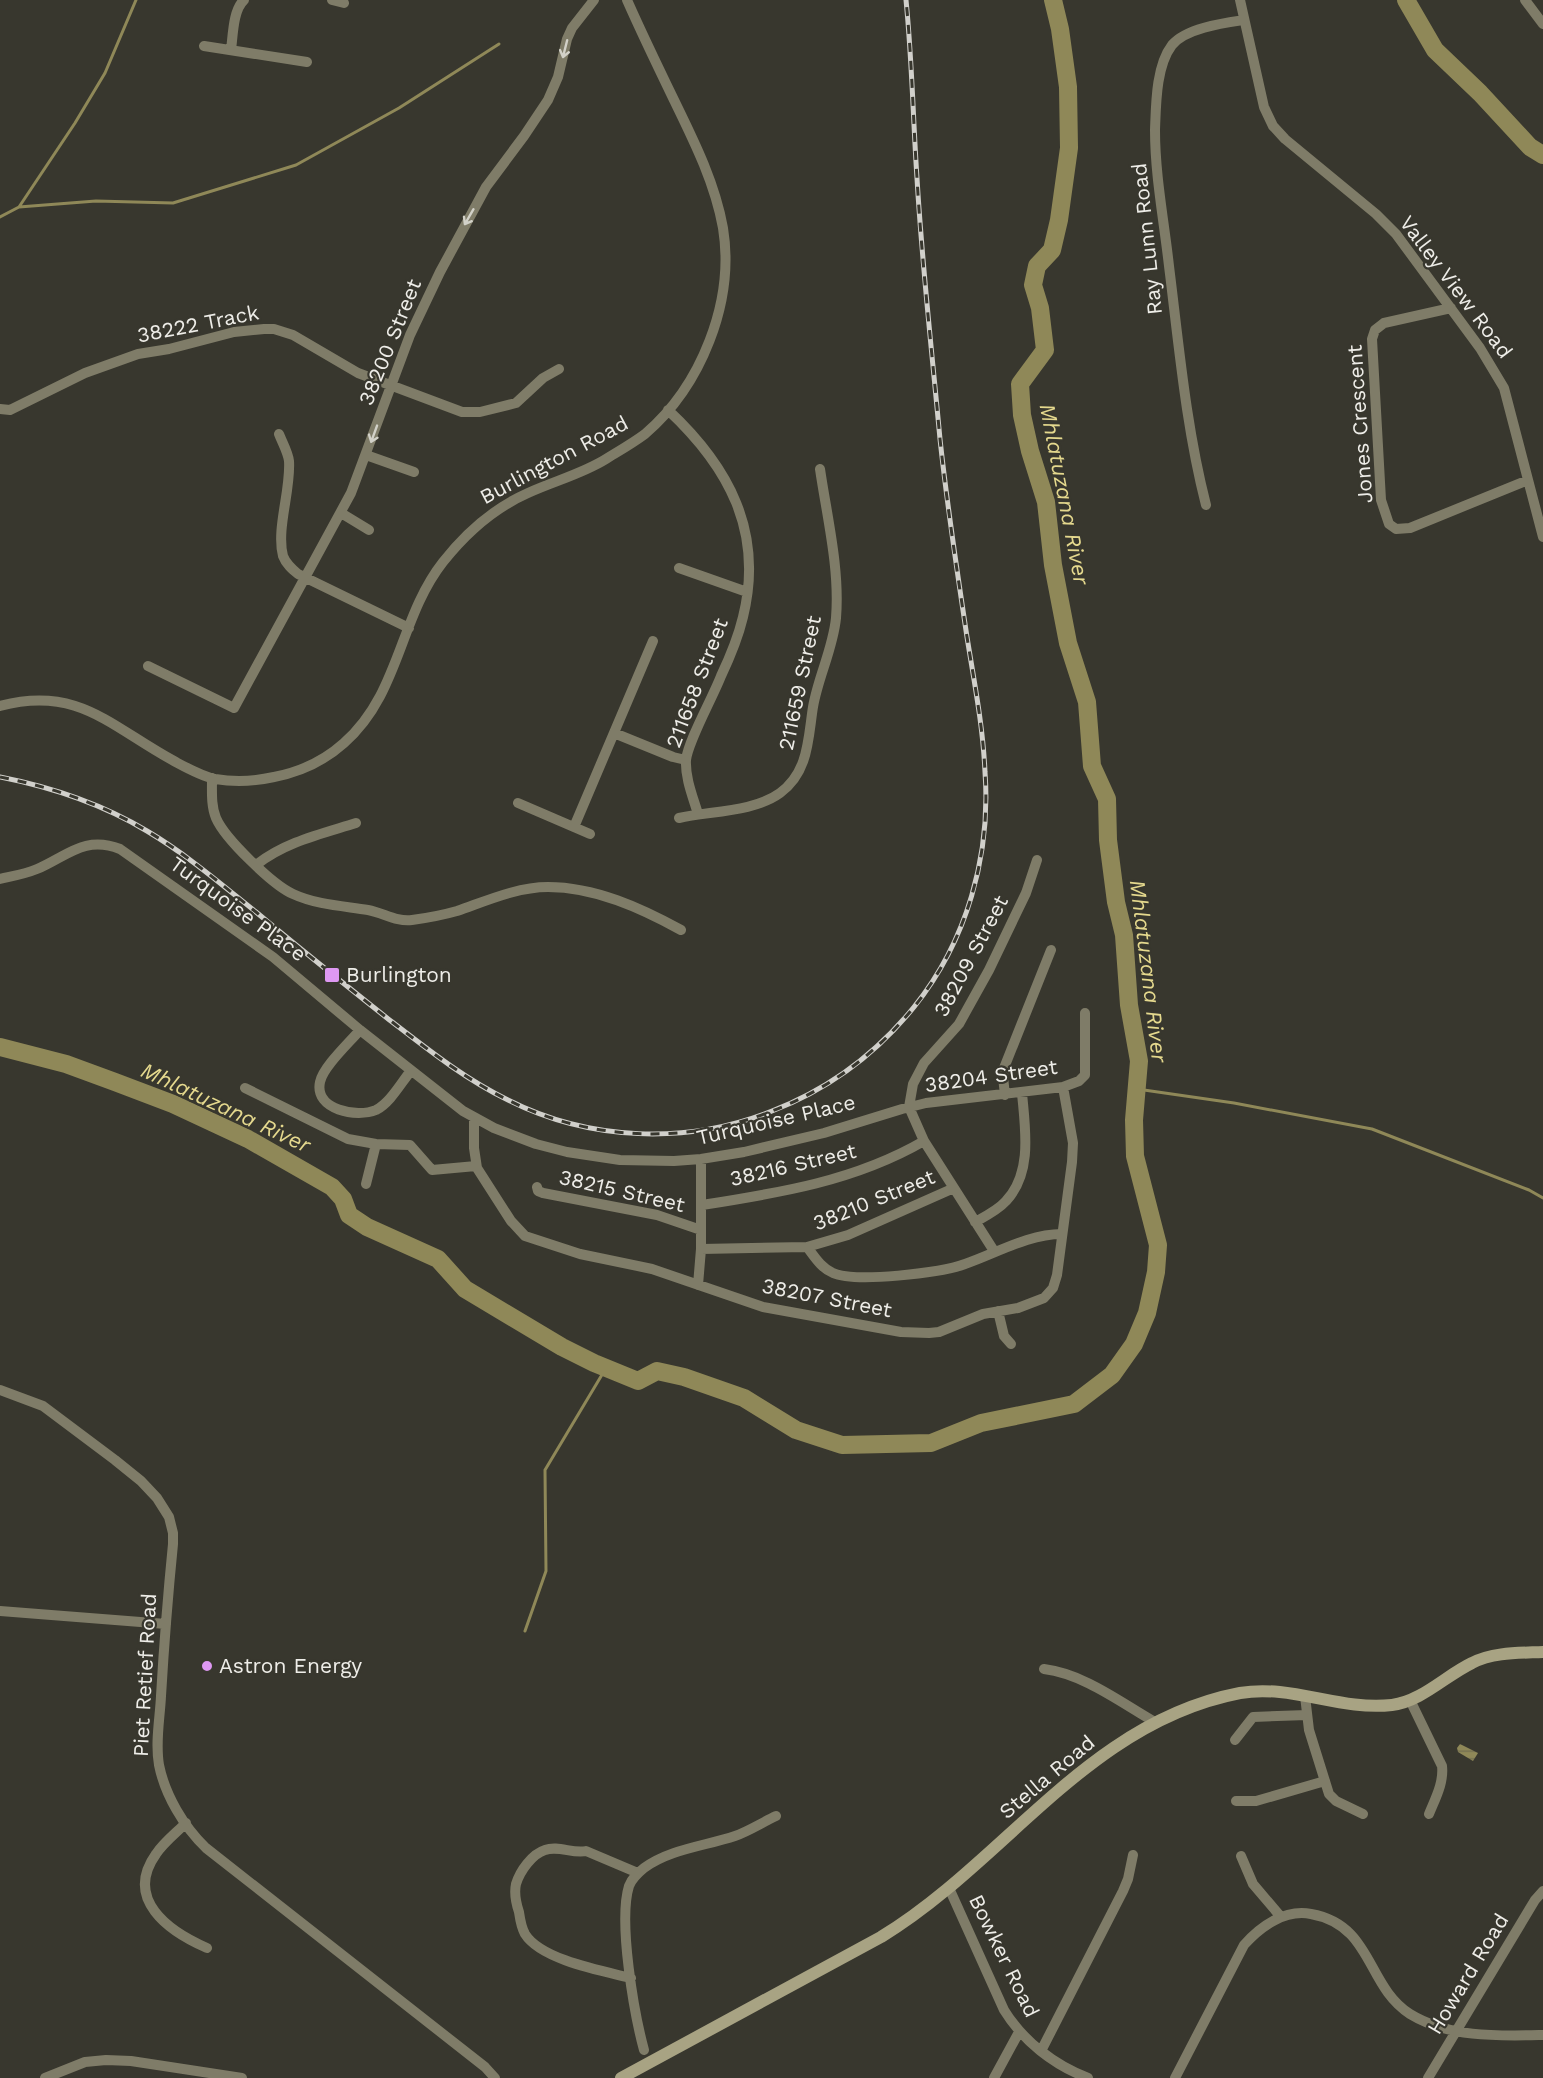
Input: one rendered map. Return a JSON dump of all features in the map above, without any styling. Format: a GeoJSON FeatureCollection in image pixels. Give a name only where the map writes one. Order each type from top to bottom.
{"type":"FeatureCollection","features":[{"type":"Feature","properties":{"kind":"main road","name":"Stella Road"},"geometry":{"type":"LineString","coordinates":[[621,2078],[748,2007],[881,1937],[917,1913],[949,1888],[1092,1762],[1155,1722],[1191,1707],[1239,1694],[1275,1691],[1337,1703],[1393,1705],[1410,1700],[1482,1659],[1509,1654],[1543,1652]]}},
{"type":"Feature","properties":{"kind":"street"},"geometry":{"type":"LineString","coordinates":[[231,50],[236,18],[240,3],[244,0]]}},
{"type":"Feature","properties":{"kind":"street"},"geometry":{"type":"LineString","coordinates":[[332,0],[344,3]]}},
{"type":"Feature","properties":{"kind":"street","name":"38200 Street"},"geometry":{"type":"LineString","coordinates":[[148,666],[234,708],[341,513],[366,455],[423,305],[486,187],[549,100],[558,77],[567,39],[572,28],[594,0]]}},
{"type":"Feature","properties":{"kind":"street","name":"Burlington Road"},"geometry":{"type":"LineString","coordinates":[[0,706],[27,701],[54,700],[94,712],[168,758],[212,778],[249,780],[271,778],[291,773],[319,761],[358,731],[372,713],[384,692],[434,573],[460,541],[486,518],[525,494],[575,475],[601,462],[644,434],[668,410],[692,377],[712,334],[723,287],[725,261],[723,230],[714,192],[693,139],[627,0]]}},
{"type":"Feature","properties":{"kind":"street","name":"Valley View Road"},"geometry":{"type":"LineString","coordinates":[[1240,0],[1264,107],[1273,126],[1285,139],[1376,214],[1396,234],[1480,348],[1504,388],[1543,537]]}},
{"type":"Feature","properties":{"kind":"street"},"geometry":{"type":"LineString","coordinates":[[1525,0],[1543,24]]}},
{"type":"Feature","properties":{"kind":"street","name":"Ray Lunn Road"},"geometry":{"type":"LineString","coordinates":[[1206,505],[1192,440],[1177,329],[1157,161],[1155,130],[1157,104],[1166,57],[1177,41],[1201,29],[1244,20]]}},
{"type":"Feature","properties":{"kind":"street"},"geometry":{"type":"LineString","coordinates":[[204,46],[307,62]]}},
{"type":"Feature","properties":{"kind":"street","name":"Jones Crescent"},"geometry":{"type":"LineString","coordinates":[[1451,308],[1384,322],[1375,330],[1371,339],[1381,500],[1389,524],[1395,529],[1410,528],[1528,480]]}},
{"type":"Feature","properties":{"kind":"street","name":"38222 Track"},"geometry":{"type":"LineString","coordinates":[[5,410],[110,363],[138,354],[252,329],[274,329],[293,335],[358,373],[462,412],[472,413],[516,403],[543,378],[559,369]]}},
{"type":"Feature","properties":{"kind":"street","name":"211658 Street"},"geometry":{"type":"LineString","coordinates":[[668,410],[704,447],[719,468],[734,494],[746,534],[747,592],[739,632],[686,760],[698,814]]}},
{"type":"Feature","properties":{"kind":"street"},"geometry":{"type":"LineString","coordinates":[[279,434],[289,458],[282,545],[286,562],[291,569],[305,577],[409,628]]}},
{"type":"Feature","properties":{"kind":"street"},"geometry":{"type":"LineString","coordinates":[[366,455],[414,472]]}},
{"type":"Feature","properties":{"kind":"street","name":"211659 Street"},"geometry":{"type":"LineString","coordinates":[[679,818],[768,800],[790,784],[805,760],[813,706],[836,619],[836,579],[820,469]]}},
{"type":"Feature","properties":{"kind":"street"},"geometry":{"type":"LineString","coordinates":[[341,513],[369,530]]}},
{"type":"Feature","properties":{"kind":"street"},"geometry":{"type":"LineString","coordinates":[[679,568],[747,592]]}},
{"type":"Feature","properties":{"kind":"street"},"geometry":{"type":"LineString","coordinates":[[573,827],[653,641]]}},
{"type":"Feature","properties":{"kind":"street"},"geometry":{"type":"LineString","coordinates":[[614,733],[686,760]]}},
{"type":"Feature","properties":{"kind":"street"},"geometry":{"type":"LineString","coordinates":[[212,778],[212,804],[215,816],[232,840],[256,865],[278,886],[292,894],[329,905],[374,911],[400,920],[410,920],[454,912],[526,889],[548,887],[574,889],[620,902],[681,930]]}},
{"type":"Feature","properties":{"kind":"street"},"geometry":{"type":"LineString","coordinates":[[518,803],[590,834]]}},
{"type":"Feature","properties":{"kind":"street"},"geometry":{"type":"LineString","coordinates":[[256,865],[271,853],[284,847],[356,823]]}},
{"type":"Feature","properties":{"kind":"street","name":"Turquoise Place"},"geometry":{"type":"LineString","coordinates":[[0,879],[38,868],[84,845],[108,844],[120,849],[273,957],[410,1071],[474,1118],[536,1144],[596,1157],[647,1161],[701,1159],[744,1152],[824,1133],[909,1107]]}},
{"type":"Feature","properties":{"kind":"street","name":"38209 Street"},"geometry":{"type":"LineString","coordinates":[[909,1107],[914,1084],[924,1063],[959,1024],[994,960],[1026,893],[1037,860]]}},
{"type":"Feature","properties":{"kind":"street"},"geometry":{"type":"LineString","coordinates":[[1005,1095],[1004,1068],[1051,950]]}},
{"type":"Feature","properties":{"kind":"street","name":"38204 Street"},"geometry":{"type":"LineString","coordinates":[[909,1107],[947,1100],[1063,1087],[1079,1081],[1085,1075],[1085,1013]]}},
{"type":"Feature","properties":{"kind":"street"},"geometry":{"type":"LineString","coordinates":[[360,1030],[321,1077],[320,1091],[324,1100],[343,1112],[376,1110],[410,1071]]}},
{"type":"Feature","properties":{"kind":"street","name":"38207 Street"},"geometry":{"type":"LineString","coordinates":[[474,1118],[474,1148],[481,1177],[511,1221],[525,1236],[580,1254],[652,1269],[780,1312],[910,1333],[939,1332],[983,1314],[1026,1305],[1044,1298],[1056,1282],[1073,1143],[1063,1087]]}},
{"type":"Feature","properties":{"kind":"street"},"geometry":{"type":"LineString","coordinates":[[245,1088],[348,1139],[376,1144],[410,1145],[432,1170],[477,1166]]}},
{"type":"Feature","properties":{"kind":"street"},"geometry":{"type":"LineString","coordinates":[[975,1222],[1006,1201],[1023,1167],[1026,1134],[1022,1093]]}},
{"type":"Feature","properties":{"kind":"street"},"geometry":{"type":"LineString","coordinates":[[909,1107],[924,1141],[994,1251]]}},
{"type":"Feature","properties":{"kind":"street","name":"38216 Street"},"geometry":{"type":"LineString","coordinates":[[702,1205],[796,1189],[836,1179],[870,1167],[924,1141]]}},
{"type":"Feature","properties":{"kind":"street"},"geometry":{"type":"LineString","coordinates":[[366,1184],[376,1144]]}},
{"type":"Feature","properties":{"kind":"street"},"geometry":{"type":"LineString","coordinates":[[698,1285],[701,1249],[701,1159]]}},
{"type":"Feature","properties":{"kind":"street","name":"38215 Street"},"geometry":{"type":"LineString","coordinates":[[537,1187],[538,1191],[543,1193],[657,1215],[701,1230]]}},
{"type":"Feature","properties":{"kind":"street","name":"38210 Street"},"geometry":{"type":"LineString","coordinates":[[701,1249],[807,1247],[854,1233],[954,1188]]}},
{"type":"Feature","properties":{"kind":"street"},"geometry":{"type":"LineString","coordinates":[[807,1247],[826,1270],[838,1275],[853,1277],[930,1272],[967,1264],[994,1251],[1044,1235],[1062,1234]]}},
{"type":"Feature","properties":{"kind":"street"},"geometry":{"type":"LineString","coordinates":[[998,1311],[1004,1336],[1011,1344]]}},
{"type":"Feature","properties":{"kind":"street","name":"Piet Retief Road"},"geometry":{"type":"LineString","coordinates":[[0,1390],[43,1406],[62,1419],[131,1473],[164,1507],[169,1516],[173,1533],[158,1758],[168,1792],[186,1823],[206,1848],[414,2009],[478,2061],[495,2078]]}},
{"type":"Feature","properties":{"kind":"street"},"geometry":{"type":"LineString","coordinates":[[0,1611],[166,1623]]}},
{"type":"Feature","properties":{"kind":"street"},"geometry":{"type":"LineString","coordinates":[[1044,1669],[1061,1671],[1079,1679],[1155,1722]]}},
{"type":"Feature","properties":{"kind":"street"},"geometry":{"type":"LineString","coordinates":[[1305,1696],[1309,1730],[1332,1797],[1363,1814]]}},
{"type":"Feature","properties":{"kind":"street"},"geometry":{"type":"LineString","coordinates":[[1410,1700],[1442,1766],[1442,1779],[1428,1814]]}},
{"type":"Feature","properties":{"kind":"street"},"geometry":{"type":"LineString","coordinates":[[1235,1740],[1253,1717],[1307,1715]]}},
{"type":"Feature","properties":{"kind":"street"},"geometry":{"type":"LineString","coordinates":[[1236,1801],[1252,1802],[1325,1781]]}},
{"type":"Feature","properties":{"kind":"street"},"geometry":{"type":"LineString","coordinates":[[644,2050],[634,2005],[631,1977],[626,1916],[629,1886],[638,1873],[652,1863],[682,1850],[737,1835],[776,1816]]}},
{"type":"Feature","properties":{"kind":"street"},"geometry":{"type":"LineString","coordinates":[[186,1823],[156,1854],[146,1873],[145,1891],[151,1907],[164,1921],[207,1948]]}},
{"type":"Feature","properties":{"kind":"street"},"geometry":{"type":"LineString","coordinates":[[631,1977],[573,1963],[532,1941],[523,1928],[515,1890],[519,1876],[532,1857],[548,1849],[586,1851],[638,1873]]}},
{"type":"Feature","properties":{"kind":"street"},"geometry":{"type":"LineString","coordinates":[[1041,2051],[1123,1891],[1133,1855]]}},
{"type":"Feature","properties":{"kind":"street"},"geometry":{"type":"LineString","coordinates":[[1241,1856],[1253,1884],[1281,1917]]}},
{"type":"Feature","properties":{"kind":"street","name":"Bowker Road"},"geometry":{"type":"LineString","coordinates":[[949,1888],[1004,2010],[1019,2032],[1041,2051],[1088,2078]]}},
{"type":"Feature","properties":{"kind":"street","name":"Howard Road"},"geometry":{"type":"LineString","coordinates":[[1428,2078],[1535,1900],[1543,1891]]}},
{"type":"Feature","properties":{"kind":"street"},"geometry":{"type":"LineString","coordinates":[[1175,2078],[1245,1945],[1259,1929],[1281,1917],[1301,1912],[1325,1916],[1339,1923],[1353,1936],[1398,2005],[1419,2018],[1456,2031],[1482,2035],[1543,2035]]}},
{"type":"Feature","properties":{"kind":"street"},"geometry":{"type":"LineString","coordinates":[[994,2078],[1019,2032]]}},
{"type":"Feature","properties":{"kind":"street"},"geometry":{"type":"LineString","coordinates":[[45,2078],[84,2062],[106,2060],[131,2061],[242,2078]]}},
{"type":"Feature","properties":{"kind":"shaded area"},"geometry":{"type":"Polygon","coordinates":[[[1460,1744],[1478,1753],[1473,1761],[1458,1752],[1457,1748],[1460,1744]]]}},
{"type":"Feature","properties":{"kind":"waterway"},"geometry":{"type":"LineString","coordinates":[[19,207],[105,73],[136,0]]}},
{"type":"Feature","properties":{"kind":"waterway","name":"Mhlatuzana River"},"geometry":{"type":"LineString","coordinates":[[0,1047],[66,1064],[115,1082],[173,1104],[248,1139],[332,1187],[343,1199],[349,1215],[367,1227],[438,1259],[465,1289],[562,1347],[594,1363],[638,1381],[657,1371],[684,1377],[744,1398],[796,1430],[842,1445],[931,1443],[981,1423],[1074,1404],[1112,1375],[1134,1344],[1147,1313],[1156,1272],[1158,1245],[1135,1156],[1134,1120],[1139,1061],[1129,1005],[1124,935],[1116,902],[1108,840],[1107,799],[1092,766],[1087,702],[1068,643],[1053,565],[1046,502],[1030,451],[1022,415],[1020,384],[1045,350],[1040,308],[1033,285],[1037,266],[1052,250],[1059,220],[1069,148],[1068,87],[1060,29],[1053,0]]}},
{"type":"Feature","properties":{"kind":"waterway","name":"Mhlatuzana River"},"geometry":{"type":"LineString","coordinates":[[1406,0],[1435,50],[1480,93],[1530,147],[1543,155]]}},
{"type":"Feature","properties":{"kind":"waterway"},"geometry":{"type":"LineString","coordinates":[[0,217],[19,207],[96,201],[173,203],[296,165],[399,108],[499,44]]}},
{"type":"Feature","properties":{"kind":"waterway"},"geometry":{"type":"LineString","coordinates":[[1137,1089],[1234,1103],[1372,1129],[1529,1190],[1543,1198]]}},
{"type":"Feature","properties":{"kind":"waterway"},"geometry":{"type":"LineString","coordinates":[[525,1631],[546,1571],[545,1470],[606,1368]]}},
{"type":"Feature","properties":{"kind":"railway"},"geometry":{"type":"LineString","coordinates":[[0,777],[57,791],[94,805],[130,821],[176,849],[445,1062],[491,1091],[539,1114],[571,1124],[638,1134],[706,1129],[740,1122],[793,1102],[832,1081],[867,1055],[914,1007],[933,981],[948,954],[972,896],[984,834],[986,803],[980,721],[940,439],[922,243],[906,0]]}},
{"type":"Feature","properties":{"kind":"place","name":"Burlington"},"geometry":{"type":"Point","coordinates":[332,975]}},
{"type":"Feature","properties":{"kind":"place","name":"Astron Energy"},"geometry":{"type":"Point","coordinates":[207,1666]}}]}
